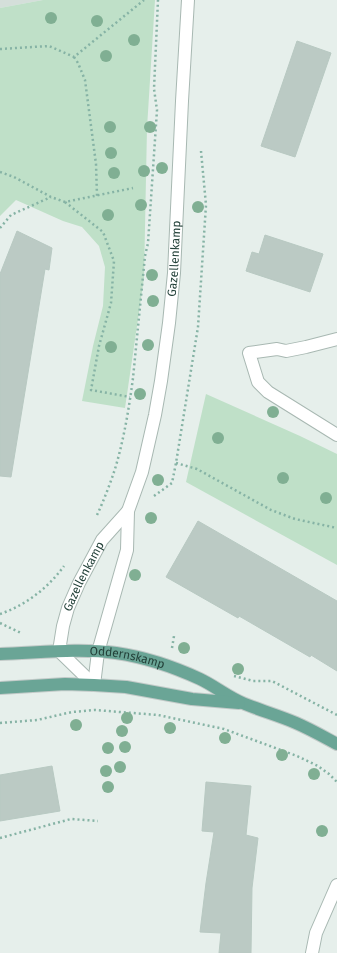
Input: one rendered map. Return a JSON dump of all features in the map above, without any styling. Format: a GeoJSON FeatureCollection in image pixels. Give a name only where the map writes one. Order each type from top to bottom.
{"type":"FeatureCollection","features":[{"type":"Feature","properties":{"kind":"main road","name":"Oddernskamp"},"geometry":{"type":"LineString","coordinates":[[0,654],[59,651],[98,652],[116,653],[142,659],[169,667],[200,679],[244,704],[298,724],[337,744]]}},
{"type":"Feature","properties":{"kind":"main road","name":"Oddernskamp"},"geometry":{"type":"LineString","coordinates":[[0,688],[65,684],[94,685],[126,688],[192,699],[244,704]]}},
{"type":"Feature","properties":{"kind":"street","name":"Gazellenkamp"},"geometry":{"type":"LineString","coordinates":[[94,685],[98,652],[127,550],[128,511],[142,472],[150,442],[161,381],[169,323],[174,265],[188,0]]}},
{"type":"Feature","properties":{"kind":"street"},"geometry":{"type":"LineString","coordinates":[[337,339],[286,351],[277,348],[249,352],[258,382],[268,392],[337,435]]}},
{"type":"Feature","properties":{"kind":"street","name":"Gazellenkamp"},"geometry":{"type":"LineString","coordinates":[[59,651],[63,626],[72,598],[79,583],[102,540],[128,511]]}},
{"type":"Feature","properties":{"kind":"street"},"geometry":{"type":"LineString","coordinates":[[59,651],[94,685]]}},
{"type":"Feature","properties":{"kind":"street"},"geometry":{"type":"LineString","coordinates":[[312,953],[316,933],[337,885]]}},
{"type":"Feature","properties":{"kind":"path"},"geometry":{"type":"LineString","coordinates":[[74,57],[144,0]]}},
{"type":"Feature","properties":{"kind":"path"},"geometry":{"type":"LineString","coordinates":[[94,520],[98,514],[115,469],[130,397],[148,243],[157,110],[154,89],[158,0]]}},
{"type":"Feature","properties":{"kind":"path"},"geometry":{"type":"LineString","coordinates":[[0,49],[49,46],[74,57],[78,63],[85,80],[96,164],[97,196]]}},
{"type":"Feature","properties":{"kind":"path"},"geometry":{"type":"LineString","coordinates":[[151,498],[172,483],[198,327],[206,205],[200,148]]}},
{"type":"Feature","properties":{"kind":"path"},"geometry":{"type":"LineString","coordinates":[[0,172],[14,177],[51,197],[65,202],[103,232],[114,261],[111,303],[99,346],[91,390],[130,397]]}},
{"type":"Feature","properties":{"kind":"path"},"geometry":{"type":"LineString","coordinates":[[65,202],[133,188]]}},
{"type":"Feature","properties":{"kind":"path"},"geometry":{"type":"LineString","coordinates":[[0,228],[11,215],[51,197]]}},
{"type":"Feature","properties":{"kind":"path"},"geometry":{"type":"LineString","coordinates":[[176,463],[196,469],[271,510],[295,519],[337,528]]}},
{"type":"Feature","properties":{"kind":"path"},"geometry":{"type":"LineString","coordinates":[[0,614],[13,610],[34,597],[56,577],[65,566]]}},
{"type":"Feature","properties":{"kind":"path"},"geometry":{"type":"LineString","coordinates":[[236,676],[253,681],[272,681],[337,715]]}},
{"type":"Feature","properties":{"kind":"path"},"geometry":{"type":"LineString","coordinates":[[0,723],[37,720],[72,712],[95,710],[158,715],[184,719],[224,729],[297,756],[318,766],[337,782]]}},
{"type":"Feature","properties":{"kind":"path"},"geometry":{"type":"LineString","coordinates":[[0,838],[71,819],[98,821]]}},
{"type":"Feature","properties":{"kind":"shaded area"},"geometry":{"type":"Polygon","coordinates":[[[0,0],[43,0],[0,8],[0,0]]]}},
{"type":"Feature","properties":{"kind":"green space"},"geometry":{"type":"Polygon","coordinates":[[[43,0],[155,0],[147,128],[144,278],[125,408],[82,401],[103,306],[105,267],[99,246],[82,227],[63,221],[16,200],[0,216],[0,8],[43,0]]]}},
{"type":"Feature","properties":{"kind":"green space"},"geometry":{"type":"Polygon","coordinates":[[[206,394],[337,454],[337,565],[186,482],[206,394]]]}},
{"type":"Feature","properties":{"kind":"building"},"geometry":{"type":"Polygon","coordinates":[[[297,41],[331,53],[295,157],[261,146],[297,41]]]}},
{"type":"Feature","properties":{"kind":"building"},"geometry":{"type":"Polygon","coordinates":[[[17,231],[52,248],[49,270],[45,269],[11,477],[0,476],[0,274],[17,231]]]}},
{"type":"Feature","properties":{"kind":"building"},"geometry":{"type":"Polygon","coordinates":[[[265,235],[323,254],[310,292],[246,271],[252,252],[259,254],[265,235]]]}},
{"type":"Feature","properties":{"kind":"building"},"geometry":{"type":"Polygon","coordinates":[[[198,521],[337,601],[337,671],[311,655],[310,657],[239,616],[238,618],[166,577],[198,521]]]}},
{"type":"Feature","properties":{"kind":"building"},"geometry":{"type":"Polygon","coordinates":[[[52,766],[60,811],[0,821],[0,775],[52,766]]]}},
{"type":"Feature","properties":{"kind":"building"},"geometry":{"type":"Polygon","coordinates":[[[206,782],[251,786],[246,835],[258,838],[252,888],[251,953],[219,953],[221,933],[200,932],[214,832],[202,831],[206,782]]]}}]}
